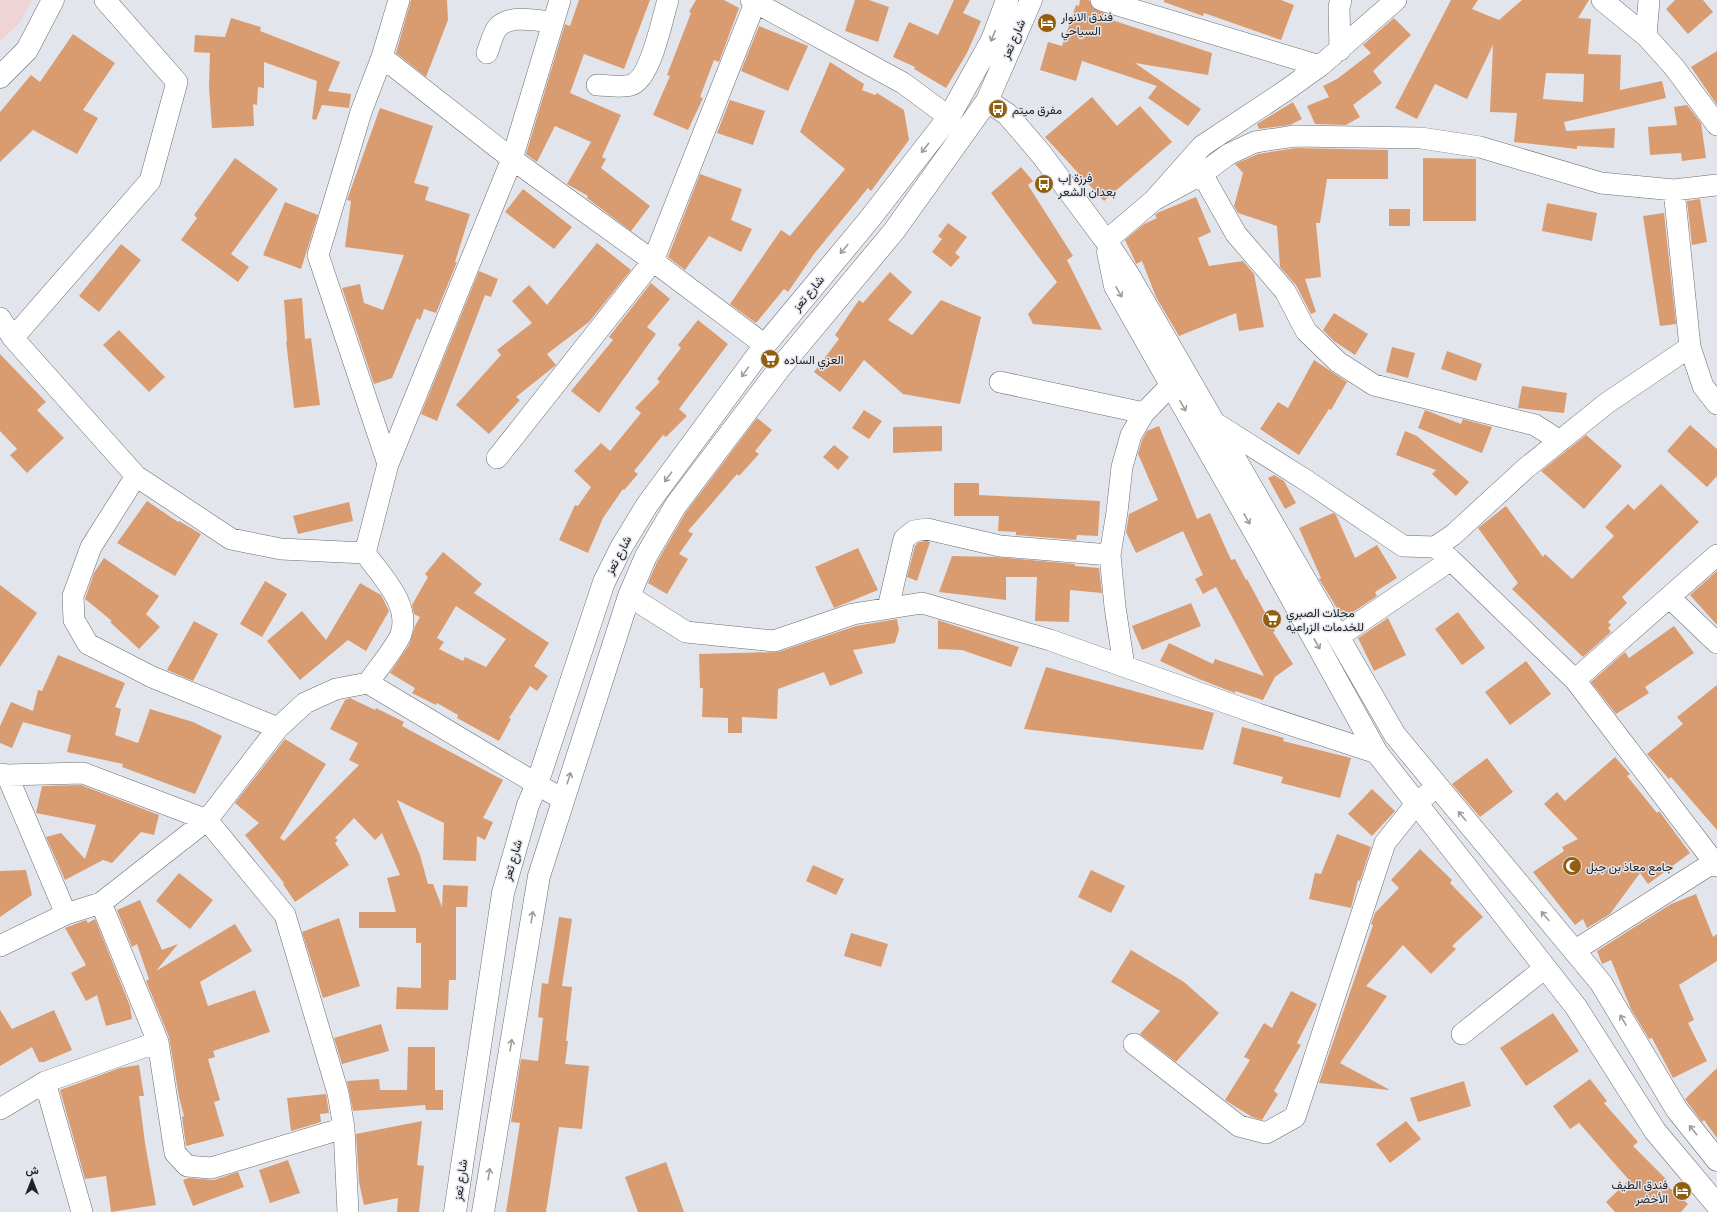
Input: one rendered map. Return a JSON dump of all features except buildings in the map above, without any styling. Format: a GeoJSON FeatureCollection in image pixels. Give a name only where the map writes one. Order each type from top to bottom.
{"type":"FeatureCollection","features":[{"type":"Feature","properties":{"kind":"main road"},"geometry":{"type":"LineString","coordinates":[[0,77],[27,50],[53,0]]}},
{"type":"Feature","properties":{"kind":"main road","name":"شارع تعز"},"geometry":{"type":"LineString","coordinates":[[455,1212],[503,893],[528,805],[538,784],[604,582],[622,546],[647,505],[765,345],[868,221],[949,117],[992,40],[1007,0]]}},
{"type":"Feature","properties":{"kind":"main road","name":"شارع تعز"},"geometry":{"type":"LineString","coordinates":[[483,1212],[539,876],[562,799],[629,596],[646,556],[676,505],[779,369],[894,231],[987,101],[1031,0]]}},
{"type":"Feature","properties":{"kind":"main road"},"geometry":{"type":"LineString","coordinates":[[987,101],[1007,114],[1042,155],[1106,241],[1132,281],[1395,735],[1601,983],[1677,1110],[1717,1160]]}},
{"type":"Feature","properties":{"kind":"main road"},"geometry":{"type":"LineString","coordinates":[[1106,241],[1115,286],[1266,552],[1377,753],[1576,1007],[1655,1131],[1717,1205]]}},
{"type":"Feature","properties":{"kind":"street"},"geometry":{"type":"LineString","coordinates":[[13,338],[150,181],[177,82],[105,0]]}},
{"type":"Feature","properties":{"kind":"street"},"geometry":{"type":"LineString","coordinates":[[388,464],[318,254],[361,112],[382,57],[399,0]]}},
{"type":"Feature","properties":{"kind":"street"},"geometry":{"type":"LineString","coordinates":[[365,553],[388,464],[512,159],[560,0]]}},
{"type":"Feature","properties":{"kind":"street"},"geometry":{"type":"LineString","coordinates":[[597,85],[630,85],[638,80],[646,71],[652,56],[668,0]]}},
{"type":"Feature","properties":{"kind":"street"},"geometry":{"type":"LineString","coordinates":[[1101,0],[1320,66]]}},
{"type":"Feature","properties":{"kind":"street"},"geometry":{"type":"LineString","coordinates":[[1340,50],[1339,7],[1341,0]]}},
{"type":"Feature","properties":{"kind":"street"},"geometry":{"type":"LineString","coordinates":[[1106,241],[1154,200],[1202,146],[1320,66],[1396,0]]}},
{"type":"Feature","properties":{"kind":"street"},"geometry":{"type":"LineString","coordinates":[[1602,0],[1646,36],[1674,66],[1717,124]]}},
{"type":"Feature","properties":{"kind":"street"},"geometry":{"type":"LineString","coordinates":[[1646,36],[1649,0]]}},
{"type":"Feature","properties":{"kind":"street"},"geometry":{"type":"LineString","coordinates":[[497,458],[653,261],[753,1],[903,83],[949,117]]}},
{"type":"Feature","properties":{"kind":"street"},"geometry":{"type":"LineString","coordinates":[[487,53],[497,27],[507,21],[517,19],[553,22]]}},
{"type":"Feature","properties":{"kind":"street"},"geometry":{"type":"LineString","coordinates":[[382,57],[512,159],[653,261],[765,345]]}},
{"type":"Feature","properties":{"kind":"street"},"geometry":{"type":"LineString","coordinates":[[1154,200],[1202,174],[1229,154],[1255,142],[1295,136],[1421,138],[1480,147],[1601,182],[1674,190],[1717,184]]}},
{"type":"Feature","properties":{"kind":"street"},"geometry":{"type":"LineString","coordinates":[[1202,174],[1236,234],[1285,291],[1306,331],[1338,362],[1374,385],[1535,425],[1560,441]]}},
{"type":"Feature","properties":{"kind":"street"},"geometry":{"type":"LineString","coordinates":[[1674,190],[1690,347],[1703,386],[1717,404]]}},
{"type":"Feature","properties":{"kind":"street"},"geometry":{"type":"LineString","coordinates":[[0,318],[13,338],[136,476],[231,539],[281,549],[365,553]]}},
{"type":"Feature","properties":{"kind":"street"},"geometry":{"type":"LineString","coordinates":[[1338,637],[1443,554],[1453,535],[1526,468],[1607,403],[1690,347]]}},
{"type":"Feature","properties":{"kind":"street"},"geometry":{"type":"LineString","coordinates":[[1000,382],[1144,413]]}},
{"type":"Feature","properties":{"kind":"street"},"geometry":{"type":"LineString","coordinates":[[1124,666],[1115,607],[1110,555],[1122,467],[1130,435],[1144,413],[1171,385]]}},
{"type":"Feature","properties":{"kind":"street"},"geometry":{"type":"LineString","coordinates":[[1212,421],[1307,481],[1404,546],[1443,554],[1575,680],[1715,864],[1574,951]]}},
{"type":"Feature","properties":{"kind":"street"},"geometry":{"type":"LineString","coordinates":[[136,476],[91,548],[73,596],[74,620],[88,644],[152,677],[278,728]]}},
{"type":"Feature","properties":{"kind":"street"},"geometry":{"type":"LineString","coordinates":[[888,608],[904,539],[914,531],[927,529],[1000,546],[1110,555]]}},
{"type":"Feature","properties":{"kind":"street"},"geometry":{"type":"LineString","coordinates":[[365,553],[398,599],[403,617],[401,635],[368,683]]}},
{"type":"Feature","properties":{"kind":"street"},"geometry":{"type":"LineString","coordinates":[[1575,680],[1717,554]]}},
{"type":"Feature","properties":{"kind":"street"},"geometry":{"type":"LineString","coordinates":[[629,596],[686,632],[774,641],[853,614],[922,603],[1050,640],[1258,714],[1377,753]]}},
{"type":"Feature","properties":{"kind":"street"},"geometry":{"type":"LineString","coordinates":[[1669,597],[1717,643]]}},
{"type":"Feature","properties":{"kind":"street"},"geometry":{"type":"LineString","coordinates":[[0,946],[66,914],[101,903],[207,820],[278,728],[305,703],[336,689],[368,683],[562,799]]}},
{"type":"Feature","properties":{"kind":"street"},"geometry":{"type":"LineString","coordinates":[[66,914],[4,775],[83,773],[207,820],[285,915],[338,1094],[344,1128],[348,1212]]}},
{"type":"Feature","properties":{"kind":"street"},"geometry":{"type":"LineString","coordinates":[[1134,1044],[1239,1126],[1266,1133],[1295,1117],[1385,843],[1416,804],[1437,786]]}},
{"type":"Feature","properties":{"kind":"street"},"geometry":{"type":"LineString","coordinates":[[101,903],[158,1042],[175,1153],[187,1166],[210,1168],[344,1128]]}},
{"type":"Feature","properties":{"kind":"street"},"geometry":{"type":"LineString","coordinates":[[1462,1034],[1545,968]]}},
{"type":"Feature","properties":{"kind":"street"},"geometry":{"type":"LineString","coordinates":[[0,1108],[44,1082],[158,1042]]}},
{"type":"Feature","properties":{"kind":"street"},"geometry":{"type":"LineString","coordinates":[[44,1082],[82,1212]]}},
{"type":"Feature","properties":{"kind":"shaded area"},"geometry":{"type":"Polygon","coordinates":[[[0,0],[32,0],[21,21],[0,41],[0,0]]]}},
{"type":"Feature","properties":{"kind":"place","name":"فندق الانوار السياحي"},"geometry":{"type":"Point","coordinates":[1047,23]}},
{"type":"Feature","properties":{"kind":"place","name":"مفرق ميتم"},"geometry":{"type":"Point","coordinates":[998,109]}},
{"type":"Feature","properties":{"kind":"place","name":"فرزة إب بعدان الشعر"},"geometry":{"type":"Point","coordinates":[1044,184]}},
{"type":"Feature","properties":{"kind":"place","name":"العزي الساده"},"geometry":{"type":"Point","coordinates":[770,359]}},
{"type":"Feature","properties":{"kind":"place","name":"محلات الصبري للخدمات الزراعيه"},"geometry":{"type":"Point","coordinates":[1272,619]}},
{"type":"Feature","properties":{"kind":"place","name":"جامع معاذ بن جبل"},"geometry":{"type":"Point","coordinates":[1572,866]}},
{"type":"Feature","properties":{"kind":"place","name":"فندق الطيف الأخضر"},"geometry":{"type":"Point","coordinates":[1682,1191]}}]}
